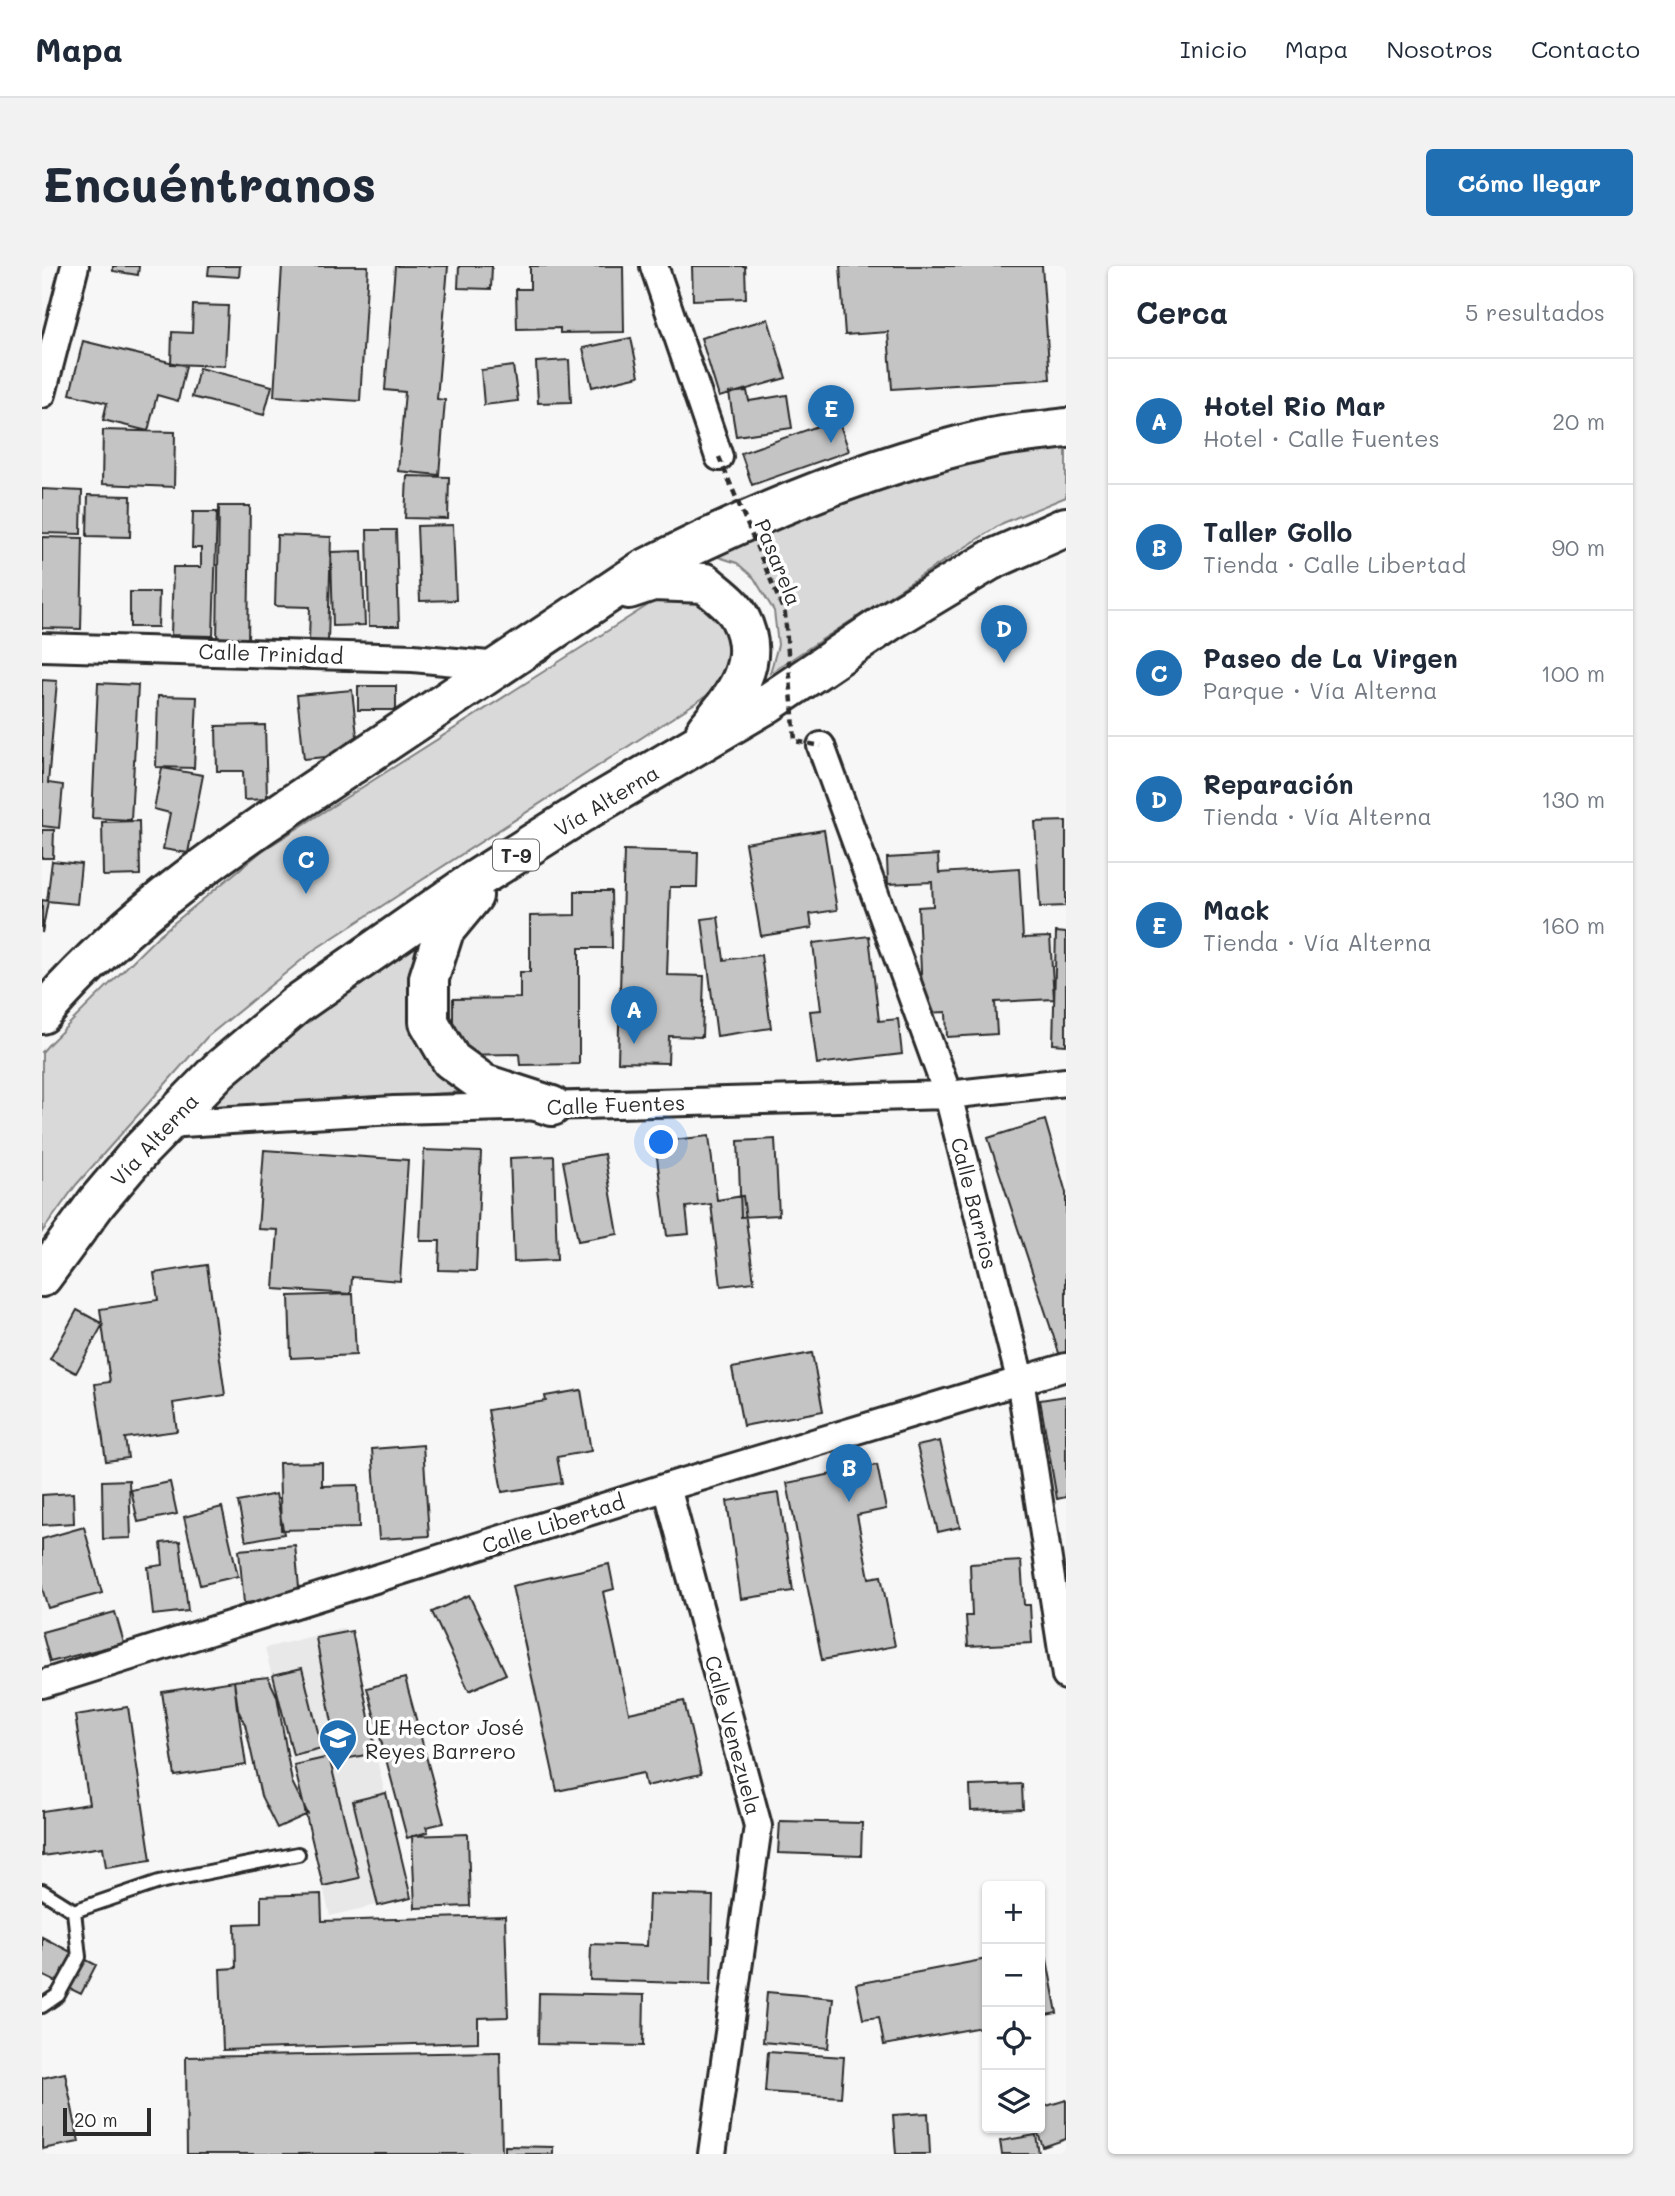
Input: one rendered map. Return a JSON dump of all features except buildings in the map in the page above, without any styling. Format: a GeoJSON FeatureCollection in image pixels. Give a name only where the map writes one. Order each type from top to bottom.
{"type":"FeatureCollection","features":[{"type":"Feature","properties":{"kind":"highway","name":"T-9"},"geometry":{"type":"LineString","coordinates":[[42,1014],[79,970],[140,915],[212,858],[643,570],[718,532],[824,490],[987,439],[1066,428]]}},
{"type":"Feature","properties":{"kind":"highway","name":"Vía Alterna"},"geometry":{"type":"LineString","coordinates":[[42,1277],[97,1202],[166,1124],[219,1070],[296,1005],[497,867],[768,703],[888,622],[991,560],[1066,527]]}},
{"type":"Feature","properties":{"kind":"highway","name":"T-9"},"geometry":{"type":"LineString","coordinates":[[599,599],[653,581],[705,583],[740,616],[751,652],[737,693],[689,750]]}},
{"type":"Feature","properties":{"kind":"highway"},"geometry":{"type":"LineString","coordinates":[[497,867],[444,932],[429,978],[429,1022],[451,1060],[484,1084],[552,1106]]}},
{"type":"Feature","properties":{"kind":"highway"},"geometry":{"type":"LineString","coordinates":[[42,992],[79,970]]}},
{"type":"Feature","properties":{"kind":"street"},"geometry":{"type":"LineString","coordinates":[[42,394],[75,266]]}},
{"type":"Feature","properties":{"kind":"street"},"geometry":{"type":"LineString","coordinates":[[654,266],[719,457]]}},
{"type":"Feature","properties":{"kind":"street","name":"Calle Trinidad"},"geometry":{"type":"LineString","coordinates":[[42,647],[413,657],[499,666]]}},
{"type":"Feature","properties":{"kind":"street","name":"Calle Barrios"},"geometry":{"type":"LineString","coordinates":[[821,746],[948,1095],[1020,1380],[1066,1676]]}},
{"type":"Feature","properties":{"kind":"street","name":"Calle Fuentes"},"geometry":{"type":"LineString","coordinates":[[166,1124],[394,1110],[948,1095],[1066,1082]]}},
{"type":"Feature","properties":{"kind":"street","name":"Calle Libertad"},"geometry":{"type":"LineString","coordinates":[[42,1684],[667,1487],[1066,1367]]}},
{"type":"Feature","properties":{"kind":"street","name":"Calle Venezuela"},"geometry":{"type":"LineString","coordinates":[[667,1487],[758,1826],[712,2154]]}},
{"type":"Feature","properties":{"kind":"lane"},"geometry":{"type":"LineString","coordinates":[[74,1911],[159,1882],[299,1854]]}},
{"type":"Feature","properties":{"kind":"lane"},"geometry":{"type":"LineString","coordinates":[[42,1891],[74,1911]]}},
{"type":"Feature","properties":{"kind":"lane"},"geometry":{"type":"LineString","coordinates":[[42,2006],[58,1995],[79,1957],[74,1911]]}},
{"type":"Feature","properties":{"kind":"path","name":"Pasarela"},"geometry":{"type":"LineString","coordinates":[[719,457],[785,614],[795,741],[821,746]]}},
{"type":"Feature","properties":{"kind":"shaded area"},"geometry":{"type":"Polygon","coordinates":[[[1066,441],[1066,497],[1003,523],[770,673],[778,645],[774,611],[754,578],[737,563],[709,554],[792,512],[934,468],[1066,441]]]}},
{"type":"Feature","properties":{"kind":"shaded area"},"geometry":{"type":"Polygon","coordinates":[[[664,595],[708,603],[726,624],[731,648],[725,674],[709,694],[314,950],[207,1037],[76,1185],[42,1232],[42,1052],[50,1043],[158,936],[262,851],[664,595]]]}},
{"type":"Feature","properties":{"kind":"shaded area"},"geometry":{"type":"Polygon","coordinates":[[[416,946],[408,997],[425,1041],[475,1091],[200,1109],[293,1028],[416,946]]]}},
{"type":"Feature","properties":{"kind":"shaded area","name":"UE Hector José Reyes Barrero"},"geometry":{"type":"Polygon","coordinates":[[[345,1628],[410,1897],[330,1916],[265,1648],[345,1628]]]}},
{"type":"Feature","properties":{"kind":"place","name":"Mack"},"geometry":{"type":"Point","coordinates":[831,443]}},
{"type":"Feature","properties":{"kind":"place","name":"Reparación"},"geometry":{"type":"Point","coordinates":[1004,663]}},
{"type":"Feature","properties":{"kind":"place","name":"Paseo de La Virgen"},"geometry":{"type":"Point","coordinates":[306,894]}},
{"type":"Feature","properties":{"kind":"place","name":"Hotel Rio Mar"},"geometry":{"type":"Point","coordinates":[634,1044]}},
{"type":"Feature","properties":{"kind":"place","name":"Taller Gollo"},"geometry":{"type":"Point","coordinates":[849,1502]}},
{"type":"Feature","properties":{"kind":"place","name":"UE Hector José Reyes Barrero"},"geometry":{"type":"Point","coordinates":[338,1772]}}]}
